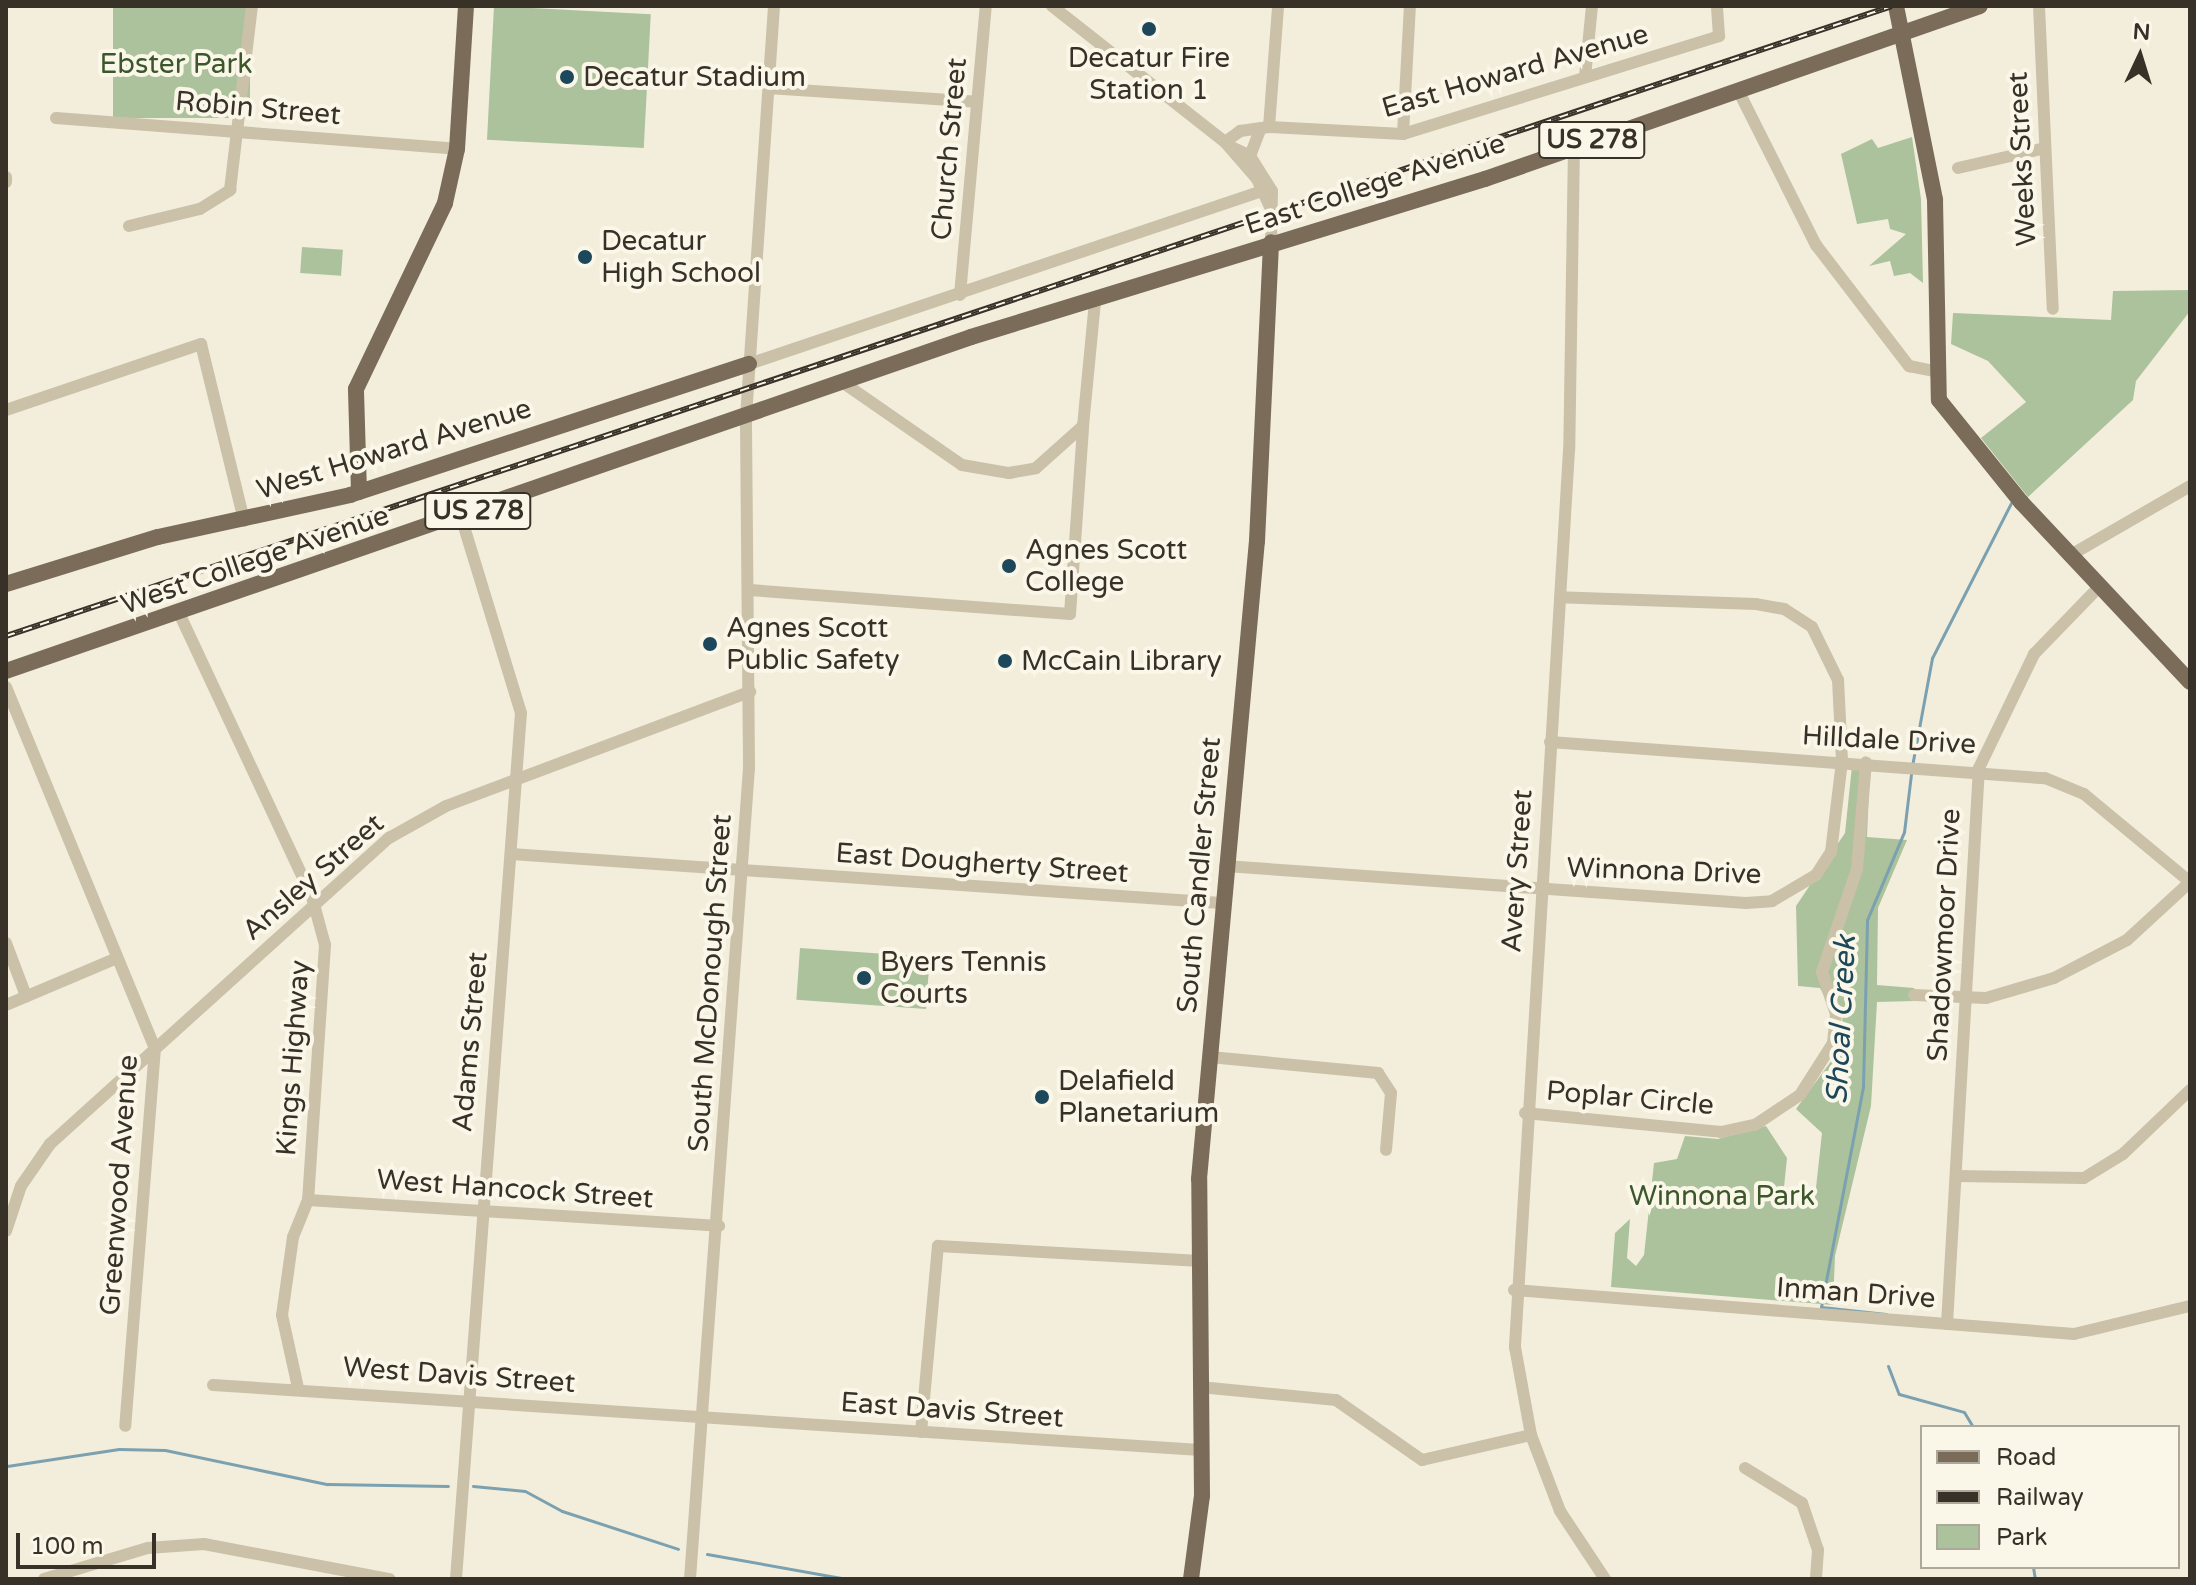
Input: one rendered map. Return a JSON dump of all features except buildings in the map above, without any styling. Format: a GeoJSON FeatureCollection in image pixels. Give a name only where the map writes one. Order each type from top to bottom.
{"type":"FeatureCollection","features":[{"type":"Feature","properties":{"kind":"main road"},"geometry":{"type":"LineString","coordinates":[[359,492],[356,389],[438,223],[457,149],[466,6]]}},
{"type":"Feature","properties":{"kind":"main road"},"geometry":{"type":"LineString","coordinates":[[1896,6],[1935,200],[1934,371],[1939,400],[2069,556],[2190,682]]}},
{"type":"Feature","properties":{"kind":"main road","name":"East College Avenue"},"geometry":{"type":"LineString","coordinates":[[746,417],[1271,242],[1574,146],[1903,30],[1980,6]]}},
{"type":"Feature","properties":{"kind":"main road","name":"South Candler Street"},"geometry":{"type":"LineString","coordinates":[[1191,1579],[1200,1450],[1196,1261],[1221,903],[1257,541],[1271,242]]}},
{"type":"Feature","properties":{"kind":"main road","name":"West Howard Avenue"},"geometry":{"type":"LineString","coordinates":[[6,584],[116,548],[244,521],[359,492],[749,364]]}},
{"type":"Feature","properties":{"kind":"main road","name":"West College Avenue"},"geometry":{"type":"LineString","coordinates":[[6,671],[746,417]]}},
{"type":"Feature","properties":{"kind":"street"},"geometry":{"type":"LineString","coordinates":[[129,226],[221,200],[235,173],[242,130],[252,6]]}},
{"type":"Feature","properties":{"kind":"street","name":"South McDonough Street"},"geometry":{"type":"LineString","coordinates":[[690,1579],[719,1226],[741,870],[750,692],[747,388],[774,6]]}},
{"type":"Feature","properties":{"kind":"street","name":"Church Street"},"geometry":{"type":"LineString","coordinates":[[960,295],[986,6]]}},
{"type":"Feature","properties":{"kind":"street"},"geometry":{"type":"LineString","coordinates":[[1052,6],[1227,144],[1250,156],[1272,191],[1273,213]]}},
{"type":"Feature","properties":{"kind":"street"},"geometry":{"type":"LineString","coordinates":[[1250,156],[1265,127],[1278,6]]}},
{"type":"Feature","properties":{"kind":"street"},"geometry":{"type":"LineString","coordinates":[[1403,134],[1410,6]]}},
{"type":"Feature","properties":{"kind":"street"},"geometry":{"type":"LineString","coordinates":[[1585,77],[1592,6]]}},
{"type":"Feature","properties":{"kind":"street","name":"East Howard Avenue"},"geometry":{"type":"LineString","coordinates":[[1227,144],[1265,127],[1403,134],[1722,34],[1717,6]]}},
{"type":"Feature","properties":{"kind":"street","name":"Weeks Street"},"geometry":{"type":"LineString","coordinates":[[2039,6],[2053,309]]}},
{"type":"Feature","properties":{"kind":"street"},"geometry":{"type":"LineString","coordinates":[[768,88],[977,102]]}},
{"type":"Feature","properties":{"kind":"street"},"geometry":{"type":"LineString","coordinates":[[1738,90],[1816,245],[1909,366],[1934,371]]}},
{"type":"Feature","properties":{"kind":"street","name":"Robin Street"},"geometry":{"type":"LineString","coordinates":[[56,118],[457,149]]}},
{"type":"Feature","properties":{"kind":"street"},"geometry":{"type":"LineString","coordinates":[[1227,144],[1259,185],[1273,213]]}},
{"type":"Feature","properties":{"kind":"street","name":"Avery Street"},"geometry":{"type":"LineString","coordinates":[[1574,146],[1560,597],[1514,1290],[1515,1347],[1531,1435],[1560,1511],[1605,1579]]}},
{"type":"Feature","properties":{"kind":"street"},"geometry":{"type":"LineString","coordinates":[[1958,168],[2045,148]]}},
{"type":"Feature","properties":{"kind":"street"},"geometry":{"type":"LineString","coordinates":[[749,364],[960,295],[1259,185]]}},
{"type":"Feature","properties":{"kind":"street","name":"South Candler Street"},"geometry":{"type":"LineString","coordinates":[[1271,242],[1273,213]]}},
{"type":"Feature","properties":{"kind":"street"},"geometry":{"type":"LineString","coordinates":[[750,590],[1070,614],[1095,301]]}},
{"type":"Feature","properties":{"kind":"street"},"geometry":{"type":"LineString","coordinates":[[6,410],[201,344],[244,521]]}},
{"type":"Feature","properties":{"kind":"street"},"geometry":{"type":"LineString","coordinates":[[845,384],[940,455],[990,471],[1036,468],[1083,426]]}},
{"type":"Feature","properties":{"kind":"street"},"geometry":{"type":"LineString","coordinates":[[2069,556],[2190,486]]}},
{"type":"Feature","properties":{"kind":"street","name":"Adams Street"},"geometry":{"type":"LineString","coordinates":[[456,1579],[479,1209],[511,854],[518,701],[461,517]]}},
{"type":"Feature","properties":{"kind":"street","name":"Shadowmoor Drive"},"geometry":{"type":"LineString","coordinates":[[1947,1324],[1979,768],[2034,654],[2099,587]]}},
{"type":"Feature","properties":{"kind":"street","name":"Winnona Drive"},"geometry":{"type":"LineString","coordinates":[[1225,866],[1540,890],[1772,901],[1816,875],[1831,852],[1842,761],[1830,653],[1812,627],[1784,609],[1560,597]]}},
{"type":"Feature","properties":{"kind":"street","name":"Kings Highway"},"geometry":{"type":"LineString","coordinates":[[179,613],[317,908],[325,945],[308,1200],[293,1237],[282,1315],[298,1388]]}},
{"type":"Feature","properties":{"kind":"street","name":"Greenwood Avenue"},"geometry":{"type":"LineString","coordinates":[[6,687],[115,959],[155,1048],[125,1426]]}},
{"type":"Feature","properties":{"kind":"street","name":"Ansley Street"},"geometry":{"type":"LineString","coordinates":[[6,1231],[33,1162],[155,1048],[317,908],[389,838],[516,779],[750,692]]}},
{"type":"Feature","properties":{"kind":"street","name":"Hilldale Drive"},"geometry":{"type":"LineString","coordinates":[[1550,742],[1979,768],[2045,778],[2084,794],[2190,882]]}},
{"type":"Feature","properties":{"kind":"street","name":"Poplar Circle"},"geometry":{"type":"LineString","coordinates":[[1525,1113],[1721,1132],[1755,1125],[1800,1095],[1833,1043],[1836,1014],[1822,972],[1857,869],[1866,762]]}},
{"type":"Feature","properties":{"kind":"street","name":"East Dougherty Street"},"geometry":{"type":"LineString","coordinates":[[511,854],[1221,903]]}},
{"type":"Feature","properties":{"kind":"street"},"geometry":{"type":"LineString","coordinates":[[1914,995],[1986,998],[2092,961],[2190,882]]}},
{"type":"Feature","properties":{"kind":"street"},"geometry":{"type":"LineString","coordinates":[[6,943],[26,996]]}},
{"type":"Feature","properties":{"kind":"street"},"geometry":{"type":"LineString","coordinates":[[6,1005],[115,959]]}},
{"type":"Feature","properties":{"kind":"street"},"geometry":{"type":"LineString","coordinates":[[1210,1057],[1378,1073],[1391,1093],[1386,1150]]}},
{"type":"Feature","properties":{"kind":"street"},"geometry":{"type":"LineString","coordinates":[[1957,1176],[2084,1178],[2123,1154],[2190,1090]]}},
{"type":"Feature","properties":{"kind":"street","name":"West Hancock Street"},"geometry":{"type":"LineString","coordinates":[[308,1200],[719,1226]]}},
{"type":"Feature","properties":{"kind":"street"},"geometry":{"type":"LineString","coordinates":[[921,1432],[938,1246],[1196,1261]]}},
{"type":"Feature","properties":{"kind":"street","name":"Inman Drive"},"geometry":{"type":"LineString","coordinates":[[1514,1290],[2074,1334],[2190,1306]]}},
{"type":"Feature","properties":{"kind":"street","name":"West Davis Street"},"geometry":{"type":"LineString","coordinates":[[213,1385],[702,1414]]}},
{"type":"Feature","properties":{"kind":"street"},"geometry":{"type":"LineString","coordinates":[[1200,1387],[1336,1400],[1422,1460],[1531,1435]]}},
{"type":"Feature","properties":{"kind":"street","name":"East Davis Street"},"geometry":{"type":"LineString","coordinates":[[702,1414],[1200,1450]]}},
{"type":"Feature","properties":{"kind":"street"},"geometry":{"type":"LineString","coordinates":[[1745,1468],[1763,1473],[1802,1503],[1818,1550],[1816,1579]]}},
{"type":"Feature","properties":{"kind":"street"},"geometry":{"type":"LineString","coordinates":[[44,1579],[148,1548],[204,1544],[390,1579]]}},
{"type":"Feature","properties":{"kind":"green space","name":"Ebster Park"},"geometry":{"type":"Polygon","coordinates":[[[113,6],[250,6],[250,118],[113,118],[113,6]]]}},
{"type":"Feature","properties":{"kind":"green space","name":"Decatur Stadium"},"geometry":{"type":"Polygon","coordinates":[[[494,6],[651,14],[644,148],[487,140],[494,6]]]}},
{"type":"Feature","properties":{"kind":"green space"},"geometry":{"type":"Polygon","coordinates":[[[1912,137],[1921,199],[1923,283],[1910,273],[1894,276],[1890,261],[1869,266],[1906,234],[1890,229],[1888,219],[1857,224],[1841,154],[1872,139],[1878,148],[1912,137]]]}},
{"type":"Feature","properties":{"kind":"green space"},"geometry":{"type":"Polygon","coordinates":[[[302,247],[343,250],[341,276],[300,273],[302,247]]]}},
{"type":"Feature","properties":{"kind":"green space"},"geometry":{"type":"Polygon","coordinates":[[[2190,290],[2190,311],[2136,381],[2133,400],[2028,497],[1981,438],[2026,402],[1988,361],[1951,344],[1953,313],[2111,320],[2113,291],[2190,290]]]}},
{"type":"Feature","properties":{"kind":"green space","name":"Winnona Park"},"geometry":{"type":"Polygon","coordinates":[[[1852,766],[1870,767],[1867,837],[1907,840],[1878,908],[1877,985],[1914,988],[1915,1001],[1877,1002],[1871,1106],[1835,1256],[1833,1305],[1611,1287],[1615,1233],[1630,1219],[1627,1258],[1636,1266],[1644,1255],[1654,1163],[1677,1159],[1685,1136],[1718,1139],[1766,1126],[1787,1158],[1783,1197],[1814,1206],[1822,1133],[1796,1109],[1840,1049],[1843,1010],[1830,1007],[1820,988],[1798,986],[1796,906],[1845,833],[1852,766]]]}},
{"type":"Feature","properties":{"kind":"green space","name":"Byers Tennis Courts"},"geometry":{"type":"Polygon","coordinates":[[[800,948],[930,957],[926,1009],[796,1000],[800,948]]]}},
{"type":"Feature","properties":{"kind":"waterway","name":"Shoal Creek"},"geometry":{"type":"LineString","coordinates":[[1912,766],[1932,658],[2011,503]]}},
{"type":"Feature","properties":{"kind":"waterway","name":"Shoal Creek"},"geometry":{"type":"LineString","coordinates":[[1886,1314],[1821,1307],[1863,1086],[1867,920],[1904,832],[1911,774]]}},
{"type":"Feature","properties":{"kind":"waterway","name":"Shoal Creek"},"geometry":{"type":"LineString","coordinates":[[1888,1366],[1899,1394],[1964,1412],[1972,1425]]}},
{"type":"Feature","properties":{"kind":"waterway"},"geometry":{"type":"LineString","coordinates":[[7,1466],[119,1449],[165,1450],[327,1484],[448,1486]]}},
{"type":"Feature","properties":{"kind":"waterway"},"geometry":{"type":"LineString","coordinates":[[473,1486],[525,1491],[562,1511],[678,1549]]}},
{"type":"Feature","properties":{"kind":"waterway"},"geometry":{"type":"LineString","coordinates":[[707,1554],[847,1579]]}},
{"type":"Feature","properties":{"kind":"waterway","name":"Shoal Creek"},"geometry":{"type":"LineString","coordinates":[[2033,1569],[2035,1579]]}},
{"type":"Feature","properties":{"kind":"railway"},"geometry":{"type":"LineString","coordinates":[[6,636],[1892,6]]}},
{"type":"Feature","properties":{"kind":"place","name":"Decatur Fire Station 1"},"geometry":{"type":"Point","coordinates":[1149,29]}},
{"type":"Feature","properties":{"kind":"place","name":"Decatur Stadium"},"geometry":{"type":"Point","coordinates":[567,77]}},
{"type":"Feature","properties":{"kind":"place","name":"Decatur High School"},"geometry":{"type":"Point","coordinates":[585,257]}},
{"type":"Feature","properties":{"kind":"place","name":"Agnes Scott College"},"geometry":{"type":"Point","coordinates":[1009,566]}},
{"type":"Feature","properties":{"kind":"place","name":"Agnes Scott Public Safety"},"geometry":{"type":"Point","coordinates":[710,644]}},
{"type":"Feature","properties":{"kind":"place","name":"McCain Library"},"geometry":{"type":"Point","coordinates":[1005,661]}},
{"type":"Feature","properties":{"kind":"place","name":"Byers Tennis Courts"},"geometry":{"type":"Point","coordinates":[864,978]}},
{"type":"Feature","properties":{"kind":"place","name":"Delafield Planetarium"},"geometry":{"type":"Point","coordinates":[1042,1097]}}]}
